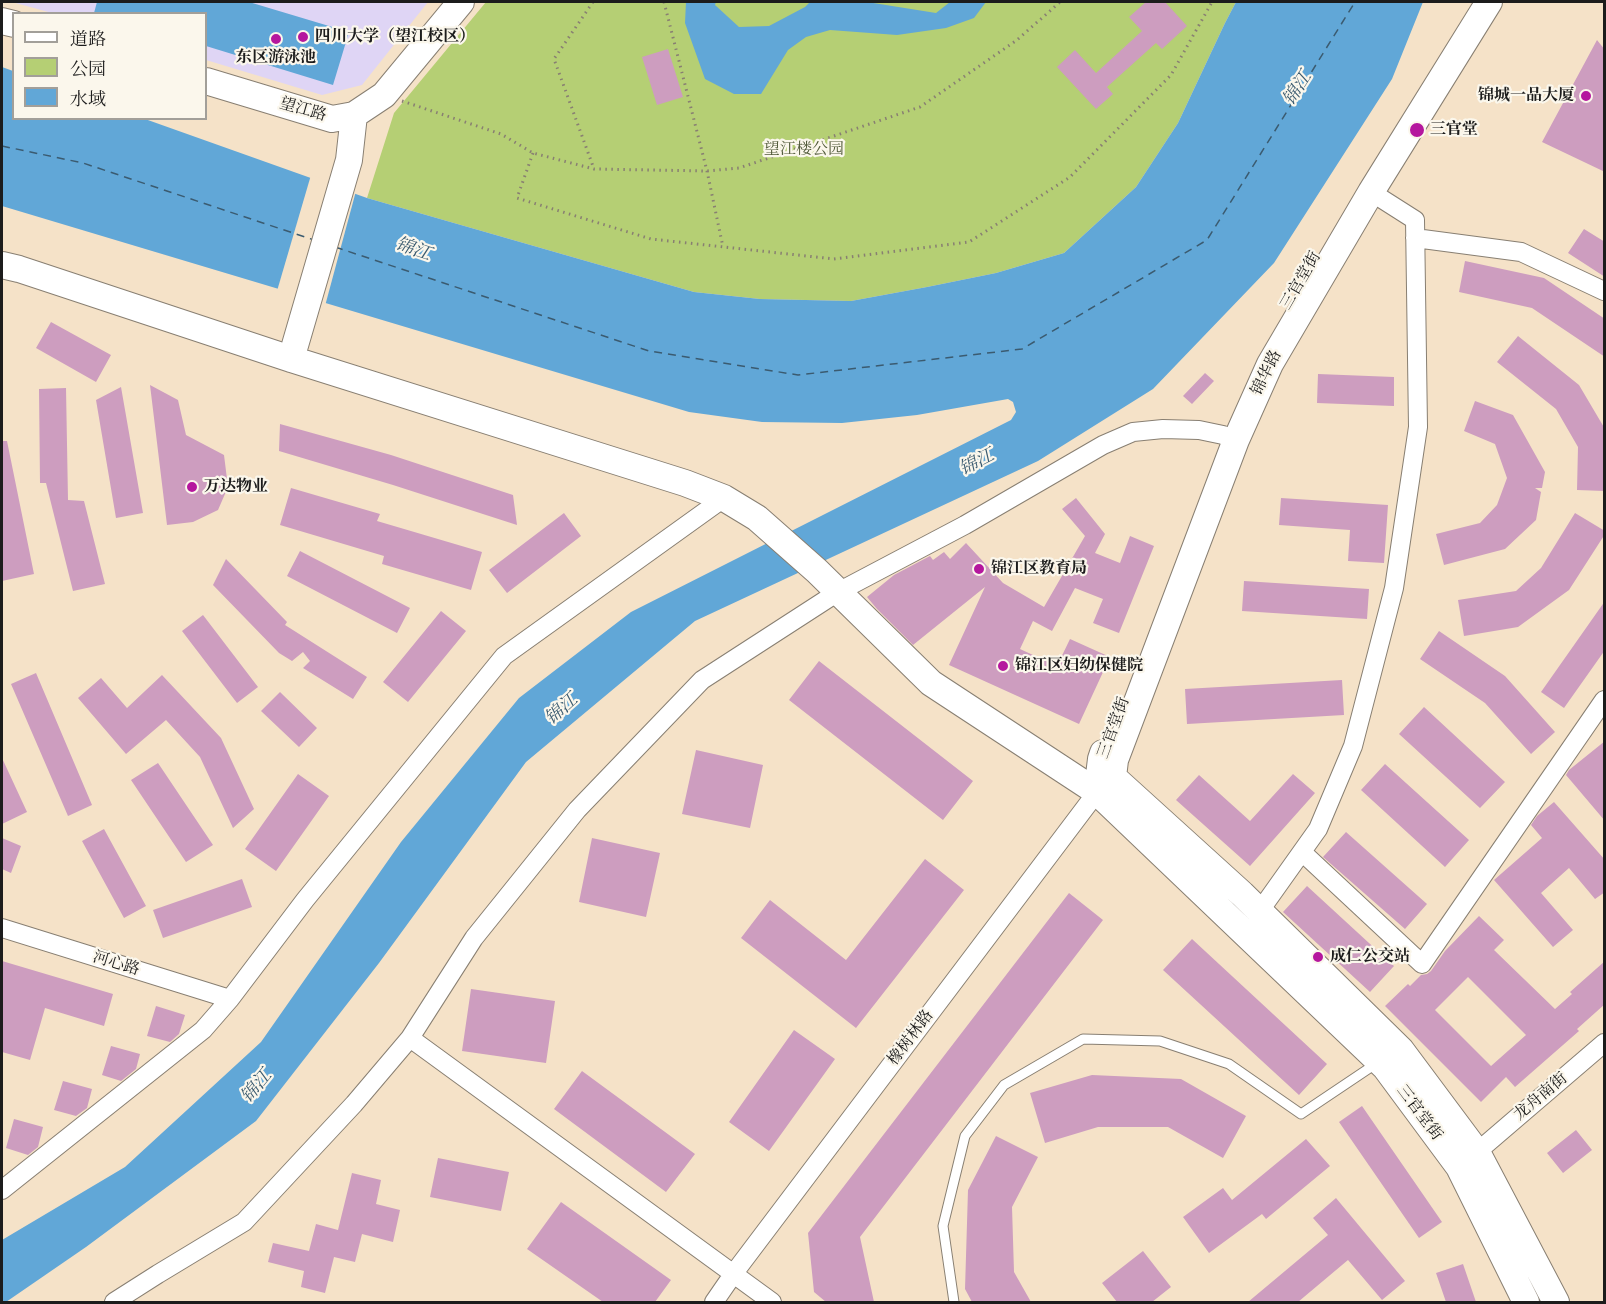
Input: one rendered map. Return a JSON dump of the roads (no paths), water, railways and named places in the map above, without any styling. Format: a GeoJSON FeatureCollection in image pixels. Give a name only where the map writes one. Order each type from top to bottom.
{"type":"FeatureCollection","features":[{"type":"Feature","properties":{"kind":"main road"},"geometry":{"type":"LineString","coordinates":[[284,357],[342,158],[343,117],[384,94],[461,2]]}},
{"type":"Feature","properties":{"kind":"main road","name":"三官堂街"},"geometry":{"type":"LineString","coordinates":[[1230,438],[1260,355],[1287,301],[1470,2]]}},
{"type":"Feature","properties":{"kind":"main road","name":"锦华路"},"geometry":{"type":"LineString","coordinates":[[1105,784],[1230,438],[1270,364],[1371,192],[1489,2]]}},
{"type":"Feature","properties":{"kind":"main road","name":"望江路"},"geometry":{"type":"LineString","coordinates":[[207,81],[343,117]]}},
{"type":"Feature","properties":{"kind":"main road"},"geometry":{"type":"LineString","coordinates":[[2,265],[284,357],[685,483],[724,498],[756,518],[817,571],[932,683],[1105,784]]}},
{"type":"Feature","properties":{"kind":"main road","name":"三官堂街"},"geometry":{"type":"LineString","coordinates":[[1105,784],[1242,894],[1401,1050],[1477,1152],[1556,1302]]}},
{"type":"Feature","properties":{"kind":"main road","name":"三官堂街"},"geometry":{"type":"LineString","coordinates":[[1105,784],[1385,1067],[1460,1167],[1526,1302]]}},
{"type":"Feature","properties":{"kind":"street"},"geometry":{"type":"LineString","coordinates":[[1259,912],[1318,829],[1353,746],[1394,588],[1418,427],[1415,220],[1371,192]]}},
{"type":"Feature","properties":{"kind":"street"},"geometry":{"type":"LineString","coordinates":[[1415,238],[1521,252],[1605,291]]}},
{"type":"Feature","properties":{"kind":"street"},"geometry":{"type":"LineString","coordinates":[[114,1302],[244,1222],[354,1104],[410,1038],[474,938],[577,810],[702,680],[838,592],[965,525],[1103,445],[1133,432],[1163,429],[1199,430],[1230,438]]}},
{"type":"Feature","properties":{"kind":"street"},"geometry":{"type":"LineString","coordinates":[[2,1190],[203,1030],[230,999],[305,900],[504,656],[724,498]]}},
{"type":"Feature","properties":{"kind":"street"},"geometry":{"type":"LineString","coordinates":[[1302,852],[1422,964],[1605,700]]}},
{"type":"Feature","properties":{"kind":"street","name":"橡树林路"},"geometry":{"type":"LineString","coordinates":[[714,1302],[1105,784]]}},
{"type":"Feature","properties":{"kind":"street","name":"河心路"},"geometry":{"type":"LineString","coordinates":[[2,928],[230,999]]}},
{"type":"Feature","properties":{"kind":"street"},"geometry":{"type":"LineString","coordinates":[[410,1038],[772,1302]]}},
{"type":"Feature","properties":{"kind":"street","name":"龙舟南街"},"geometry":{"type":"LineString","coordinates":[[1477,1152],[1605,1043]]}},
{"type":"Feature","properties":{"kind":"lane"},"geometry":{"type":"LineString","coordinates":[[954,1302],[944,1226],[966,1136],[1004,1085],[1083,1039],[1160,1041],[1229,1064],[1301,1114],[1379,1061]]}},
{"type":"Feature","properties":{"kind":"water","name":"东区游泳池"},"geometry":{"type":"Polygon","coordinates":[[[97,2],[249,2],[349,32],[333,85],[207,46],[207,12],[94,12],[97,2]]]}},
{"type":"Feature","properties":{"kind":"water"},"geometry":{"type":"Polygon","coordinates":[[[686,2],[716,2],[715,5],[739,27],[769,26],[810,2],[867,2],[936,13],[950,2],[986,2],[974,18],[946,28],[897,35],[830,30],[806,37],[788,50],[761,94],[734,94],[705,79],[685,23],[686,2]]]}},
{"type":"Feature","properties":{"kind":"water","name":"锦江"},"geometry":{"type":"Polygon","coordinates":[[[1236,2],[1423,2],[1392,79],[1274,263],[1153,389],[1038,461],[695,621],[526,762],[379,963],[256,1121],[86,1247],[6,1302],[2,1302],[2,1240],[125,1167],[261,1042],[401,842],[519,698],[631,612],[1011,420],[1016,412],[1013,402],[1008,399],[917,415],[842,423],[762,422],[689,412],[2,206],[2,67],[12,71],[12,120],[148,120],[367,198],[694,292],[760,299],[851,301],[996,273],[1064,253],[1136,187],[1178,123],[1236,2]]]}},
{"type":"Feature","properties":{"kind":"place","name":"四川大学（望江校区）"},"geometry":{"type":"Point","coordinates":[303,37]}},
{"type":"Feature","properties":{"kind":"place","name":"东区游泳池"},"geometry":{"type":"Point","coordinates":[276,39]}},
{"type":"Feature","properties":{"kind":"place","name":"锦城一品大厦"},"geometry":{"type":"Point","coordinates":[1586,96]}},
{"type":"Feature","properties":{"kind":"place","name":"三官堂"},"geometry":{"type":"Point","coordinates":[1417,130]}},
{"type":"Feature","properties":{"kind":"place","name":"万达物业"},"geometry":{"type":"Point","coordinates":[192,487]}},
{"type":"Feature","properties":{"kind":"place","name":"锦江区教育局"},"geometry":{"type":"Point","coordinates":[979,569]}},
{"type":"Feature","properties":{"kind":"place","name":"锦江区妇幼保健院"},"geometry":{"type":"Point","coordinates":[1003,666]}},
{"type":"Feature","properties":{"kind":"place","name":"成仁公交站"},"geometry":{"type":"Point","coordinates":[1318,957]}},
{"type":"Feature","properties":{"kind":"park label","name":"望江楼公园"},"geometry":{"type":"Point","coordinates":[804,150]}}]}
